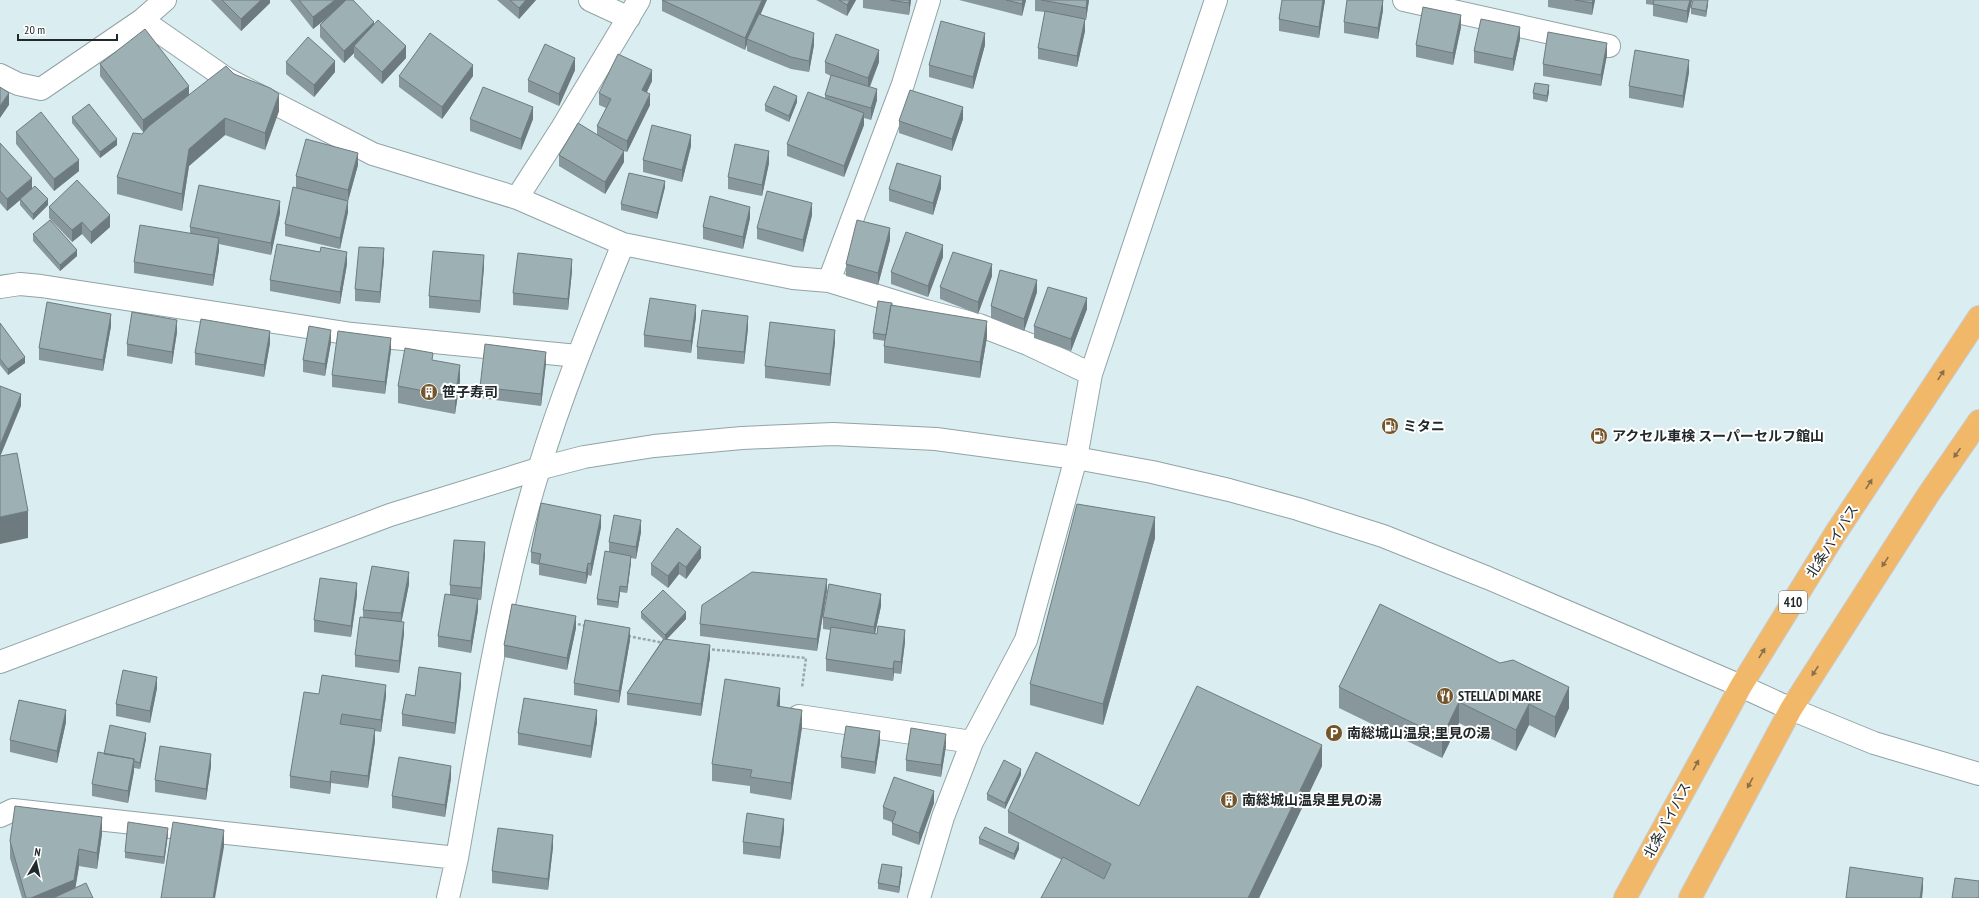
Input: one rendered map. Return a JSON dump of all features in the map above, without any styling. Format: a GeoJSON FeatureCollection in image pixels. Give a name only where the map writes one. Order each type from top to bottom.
{"type":"FeatureCollection","features":[{"type":"Feature","properties":{"kind":"highway","name":"北条バイパス"},"geometry":{"type":"LineString","coordinates":[[1625,898],[1741,686],[1836,534],[1979,317]]}},
{"type":"Feature","properties":{"kind":"highway"},"geometry":{"type":"LineString","coordinates":[[1690,898],[1791,709],[1928,495],[1979,421]]}},
{"type":"Feature","properties":{"kind":"street"},"geometry":{"type":"LineString","coordinates":[[0,75],[18,84],[41,89],[142,20],[165,0]]}},
{"type":"Feature","properties":{"kind":"street"},"geometry":{"type":"LineString","coordinates":[[517,198],[562,128],[634,9],[590,0]]}},
{"type":"Feature","properties":{"kind":"street"},"geometry":{"type":"LineString","coordinates":[[829,281],[903,84],[929,0]]}},
{"type":"Feature","properties":{"kind":"street"},"geometry":{"type":"LineString","coordinates":[[919,898],[943,817],[972,742],[1026,640],[1076,458],[1091,374],[1216,0]]}},
{"type":"Feature","properties":{"kind":"street"},"geometry":{"type":"LineString","coordinates":[[1404,0],[1609,46]]}},
{"type":"Feature","properties":{"kind":"street"},"geometry":{"type":"LineString","coordinates":[[142,20],[227,79],[373,154],[517,198],[623,244],[793,278],[829,281],[919,309],[979,325],[1028,344],[1091,374]]}},
{"type":"Feature","properties":{"kind":"street"},"geometry":{"type":"LineString","coordinates":[[448,898],[457,858],[502,608],[538,469],[578,356],[623,244]]}},
{"type":"Feature","properties":{"kind":"street"},"geometry":{"type":"LineString","coordinates":[[0,287],[20,284],[41,286],[352,334],[578,356]]}},
{"type":"Feature","properties":{"kind":"street"},"geometry":{"type":"LineString","coordinates":[[0,662],[390,515],[538,469],[584,457],[654,446],[742,438],[833,434],[936,439],[1076,458],[1152,472],[1229,490],[1298,509],[1383,536],[1488,578],[1741,686],[1791,709],[1874,743],[1979,774]]}},
{"type":"Feature","properties":{"kind":"street"},"geometry":{"type":"LineString","coordinates":[[799,716],[972,742]]}},
{"type":"Feature","properties":{"kind":"street"},"geometry":{"type":"LineString","coordinates":[[0,816],[13,810],[457,858]]}},
{"type":"Feature","properties":{"kind":"path"},"geometry":{"type":"LineString","coordinates":[[572,623],[588,627]]}},
{"type":"Feature","properties":{"kind":"path"},"geometry":{"type":"LineString","coordinates":[[626,635],[665,643]]}},
{"type":"Feature","properties":{"kind":"path"},"geometry":{"type":"LineString","coordinates":[[703,648],[806,658],[799,716]]}},
{"type":"Feature","properties":{"kind":"building"},"geometry":{"type":"Polygon","coordinates":[[[222,0],[261,0],[241,19],[222,0]]]}},
{"type":"Feature","properties":{"kind":"building"},"geometry":{"type":"Polygon","coordinates":[[[299,0],[335,0],[313,17],[299,0]]]}},
{"type":"Feature","properties":{"kind":"building"},"geometry":{"type":"Polygon","coordinates":[[[346,0],[353,0],[374,22],[344,51],[320,25],[346,0]]]}},
{"type":"Feature","properties":{"kind":"building"},"geometry":{"type":"Polygon","coordinates":[[[510,0],[526,0],[519,8],[510,0]]]}},
{"type":"Feature","properties":{"kind":"building"},"geometry":{"type":"Polygon","coordinates":[[[662,0],[762,0],[745,38],[662,0]]]}},
{"type":"Feature","properties":{"kind":"building"},"geometry":{"type":"Polygon","coordinates":[[[839,0],[850,0],[847,5],[839,0]]]}},
{"type":"Feature","properties":{"kind":"building"},"geometry":{"type":"Polygon","coordinates":[[[890,0],[909,0],[909,3],[890,0]]]}},
{"type":"Feature","properties":{"kind":"building"},"geometry":{"type":"Polygon","coordinates":[[[1006,0],[1023,0],[1022,4],[1006,0]]]}},
{"type":"Feature","properties":{"kind":"building"},"geometry":{"type":"Polygon","coordinates":[[[1041,0],[1087,0],[1086,8],[1041,0]]]}},
{"type":"Feature","properties":{"kind":"building"},"geometry":{"type":"Polygon","coordinates":[[[1282,0],[1323,0],[1319,27],[1279,19],[1282,0]]]}},
{"type":"Feature","properties":{"kind":"building"},"geometry":{"type":"Polygon","coordinates":[[[1347,0],[1383,0],[1378,28],[1344,22],[1347,0]]]}},
{"type":"Feature","properties":{"kind":"building"},"geometry":{"type":"Polygon","coordinates":[[[1575,0],[1593,0],[1592,3],[1575,0]]]}},
{"type":"Feature","properties":{"kind":"building"},"geometry":{"type":"Polygon","coordinates":[[[1654,0],[1690,0],[1687,11],[1653,4],[1654,0]]]}},
{"type":"Feature","properties":{"kind":"building"},"geometry":{"type":"Polygon","coordinates":[[[1693,0],[1708,0],[1706,11],[1691,8],[1693,0]]]}},
{"type":"Feature","properties":{"kind":"building"},"geometry":{"type":"Polygon","coordinates":[[[1423,7],[1461,15],[1453,53],[1416,45],[1423,7]]]}},
{"type":"Feature","properties":{"kind":"building"},"geometry":{"type":"Polygon","coordinates":[[[1045,11],[1085,19],[1077,56],[1038,48],[1045,11]]]}},
{"type":"Feature","properties":{"kind":"building"},"geometry":{"type":"Polygon","coordinates":[[[759,14],[814,33],[809,61],[791,57],[747,39],[759,14]]]}},
{"type":"Feature","properties":{"kind":"building"},"geometry":{"type":"Polygon","coordinates":[[[1481,19],[1520,27],[1513,59],[1474,51],[1481,19]]]}},
{"type":"Feature","properties":{"kind":"building"},"geometry":{"type":"Polygon","coordinates":[[[378,20],[406,46],[382,72],[354,46],[378,20]]]}},
{"type":"Feature","properties":{"kind":"building"},"geometry":{"type":"Polygon","coordinates":[[[941,21],[985,33],[973,77],[929,65],[941,21]]]}},
{"type":"Feature","properties":{"kind":"building"},"geometry":{"type":"Polygon","coordinates":[[[145,29],[189,86],[143,120],[100,64],[145,29]]]}},
{"type":"Feature","properties":{"kind":"building"},"geometry":{"type":"Polygon","coordinates":[[[1548,32],[1607,43],[1601,75],[1543,64],[1548,32]]]}},
{"type":"Feature","properties":{"kind":"building"},"geometry":{"type":"Polygon","coordinates":[[[430,33],[473,65],[442,107],[399,76],[430,33]]]}},
{"type":"Feature","properties":{"kind":"building"},"geometry":{"type":"Polygon","coordinates":[[[836,34],[879,50],[868,78],[825,62],[836,34]]]}},
{"type":"Feature","properties":{"kind":"building"},"geometry":{"type":"Polygon","coordinates":[[[308,37],[335,61],[314,85],[286,62],[308,37]]]}},
{"type":"Feature","properties":{"kind":"building"},"geometry":{"type":"Polygon","coordinates":[[[545,44],[575,58],[559,94],[528,80],[545,44]]]}},
{"type":"Feature","properties":{"kind":"building"},"geometry":{"type":"Polygon","coordinates":[[[1635,50],[1689,60],[1683,96],[1629,86],[1635,50]]]}},
{"type":"Feature","properties":{"kind":"building"},"geometry":{"type":"Polygon","coordinates":[[[618,54],[652,70],[642,90],[650,94],[627,141],[597,126],[611,99],[599,93],[618,54]]]}},
{"type":"Feature","properties":{"kind":"building"},"geometry":{"type":"Polygon","coordinates":[[[226,66],[234,74],[270,88],[279,94],[265,133],[225,118],[189,149],[182,194],[117,177],[133,133],[142,134],[149,126],[226,66]]]}},
{"type":"Feature","properties":{"kind":"building"},"geometry":{"type":"Polygon","coordinates":[[[831,75],[877,89],[871,108],[825,95],[831,75]]]}},
{"type":"Feature","properties":{"kind":"building"},"geometry":{"type":"Polygon","coordinates":[[[1535,83],[1549,85],[1547,96],[1533,93],[1535,83]]]}},
{"type":"Feature","properties":{"kind":"building"},"geometry":{"type":"Polygon","coordinates":[[[774,86],[797,96],[789,116],[765,105],[774,86]]]}},
{"type":"Feature","properties":{"kind":"building"},"geometry":{"type":"Polygon","coordinates":[[[0,87],[9,93],[0,106],[0,87]]]}},
{"type":"Feature","properties":{"kind":"building"},"geometry":{"type":"Polygon","coordinates":[[[483,87],[533,107],[521,139],[470,119],[483,87]]]}},
{"type":"Feature","properties":{"kind":"building"},"geometry":{"type":"Polygon","coordinates":[[[910,90],[963,107],[952,139],[899,121],[910,90]]]}},
{"type":"Feature","properties":{"kind":"building"},"geometry":{"type":"Polygon","coordinates":[[[808,92],[864,113],[844,166],[787,144],[808,92]]]}},
{"type":"Feature","properties":{"kind":"building"},"geometry":{"type":"Polygon","coordinates":[[[89,104],[117,139],[100,152],[72,117],[89,104]]]}},
{"type":"Feature","properties":{"kind":"building"},"geometry":{"type":"Polygon","coordinates":[[[41,112],[79,160],[54,179],[16,132],[41,112]]]}},
{"type":"Feature","properties":{"kind":"building"},"geometry":{"type":"Polygon","coordinates":[[[578,123],[624,151],[605,182],[559,155],[578,123]]]}},
{"type":"Feature","properties":{"kind":"building"},"geometry":{"type":"Polygon","coordinates":[[[652,125],[691,135],[682,170],[643,160],[652,125]]]}},
{"type":"Feature","properties":{"kind":"building"},"geometry":{"type":"Polygon","coordinates":[[[306,139],[358,153],[348,190],[296,176],[306,139]]]}},
{"type":"Feature","properties":{"kind":"building"},"geometry":{"type":"Polygon","coordinates":[[[0,143],[32,178],[7,199],[0,191],[0,143]]]}},
{"type":"Feature","properties":{"kind":"building"},"geometry":{"type":"Polygon","coordinates":[[[735,144],[769,151],[762,185],[728,177],[735,144]]]}},
{"type":"Feature","properties":{"kind":"building"},"geometry":{"type":"Polygon","coordinates":[[[897,163],[941,176],[933,203],[889,189],[897,163]]]}},
{"type":"Feature","properties":{"kind":"building"},"geometry":{"type":"Polygon","coordinates":[[[629,173],[665,181],[657,213],[621,204],[629,173]]]}},
{"type":"Feature","properties":{"kind":"building"},"geometry":{"type":"Polygon","coordinates":[[[77,180],[110,215],[91,232],[82,222],[72,230],[49,207],[77,180]]]}},
{"type":"Feature","properties":{"kind":"building"},"geometry":{"type":"Polygon","coordinates":[[[199,185],[280,201],[271,243],[190,227],[199,185]]]}},
{"type":"Feature","properties":{"kind":"building"},"geometry":{"type":"Polygon","coordinates":[[[35,186],[48,199],[33,214],[20,199],[35,186]]]}},
{"type":"Feature","properties":{"kind":"building"},"geometry":{"type":"Polygon","coordinates":[[[293,187],[348,201],[340,238],[285,224],[293,187]]]}},
{"type":"Feature","properties":{"kind":"building"},"geometry":{"type":"Polygon","coordinates":[[[767,191],[812,203],[803,240],[757,228],[767,191]]]}},
{"type":"Feature","properties":{"kind":"building"},"geometry":{"type":"Polygon","coordinates":[[[710,196],[750,207],[743,237],[703,227],[710,196]]]}},
{"type":"Feature","properties":{"kind":"building"},"geometry":{"type":"Polygon","coordinates":[[[50,220],[77,250],[60,265],[33,234],[50,220]]]}},
{"type":"Feature","properties":{"kind":"building"},"geometry":{"type":"Polygon","coordinates":[[[857,220],[890,228],[878,273],[846,264],[857,220]]]}},
{"type":"Feature","properties":{"kind":"building"},"geometry":{"type":"Polygon","coordinates":[[[140,225],[219,238],[213,275],[134,262],[140,225]]]}},
{"type":"Feature","properties":{"kind":"building"},"geometry":{"type":"Polygon","coordinates":[[[906,232],[943,245],[928,286],[891,272],[906,232]]]}},
{"type":"Feature","properties":{"kind":"building"},"geometry":{"type":"Polygon","coordinates":[[[277,244],[320,252],[321,247],[347,252],[340,292],[270,280],[277,244]]]}},
{"type":"Feature","properties":{"kind":"building"},"geometry":{"type":"Polygon","coordinates":[[[359,247],[384,248],[380,292],[355,289],[359,247]]]}},
{"type":"Feature","properties":{"kind":"building"},"geometry":{"type":"Polygon","coordinates":[[[433,251],[484,255],[480,301],[429,296],[433,251]]]}},
{"type":"Feature","properties":{"kind":"building"},"geometry":{"type":"Polygon","coordinates":[[[953,252],[992,264],[978,302],[940,287],[953,252]]]}},
{"type":"Feature","properties":{"kind":"building"},"geometry":{"type":"Polygon","coordinates":[[[518,253],[572,259],[568,299],[513,293],[518,253]]]}},
{"type":"Feature","properties":{"kind":"building"},"geometry":{"type":"Polygon","coordinates":[[[1000,270],[1037,280],[1024,319],[991,306],[1000,270]]]}},
{"type":"Feature","properties":{"kind":"building"},"geometry":{"type":"Polygon","coordinates":[[[1048,287],[1087,298],[1071,339],[1034,326],[1048,287]]]}},
{"type":"Feature","properties":{"kind":"building"},"geometry":{"type":"Polygon","coordinates":[[[650,298],[696,305],[691,341],[644,335],[650,298]]]}},
{"type":"Feature","properties":{"kind":"building"},"geometry":{"type":"Polygon","coordinates":[[[878,301],[892,303],[886,335],[873,333],[878,301]]]}},
{"type":"Feature","properties":{"kind":"building"},"geometry":{"type":"Polygon","coordinates":[[[47,302],[111,314],[103,360],[39,348],[47,302]]]}},
{"type":"Feature","properties":{"kind":"building"},"geometry":{"type":"Polygon","coordinates":[[[891,305],[987,321],[980,362],[884,346],[891,305]]]}},
{"type":"Feature","properties":{"kind":"building"},"geometry":{"type":"Polygon","coordinates":[[[702,310],[748,316],[744,352],[697,347],[702,310]]]}},
{"type":"Feature","properties":{"kind":"building"},"geometry":{"type":"Polygon","coordinates":[[[132,312],[177,320],[172,352],[127,344],[132,312]]]}},
{"type":"Feature","properties":{"kind":"building"},"geometry":{"type":"Polygon","coordinates":[[[201,319],[270,331],[264,365],[195,353],[201,319]]]}},
{"type":"Feature","properties":{"kind":"building"},"geometry":{"type":"Polygon","coordinates":[[[770,322],[835,330],[830,374],[765,366],[770,322]]]}},
{"type":"Feature","properties":{"kind":"building"},"geometry":{"type":"Polygon","coordinates":[[[0,323],[25,357],[8,369],[0,359],[0,323]]]}},
{"type":"Feature","properties":{"kind":"building"},"geometry":{"type":"Polygon","coordinates":[[[309,326],[331,330],[325,364],[303,360],[309,326]]]}},
{"type":"Feature","properties":{"kind":"building"},"geometry":{"type":"Polygon","coordinates":[[[338,331],[391,338],[385,382],[332,375],[338,331]]]}},
{"type":"Feature","properties":{"kind":"building"},"geometry":{"type":"Polygon","coordinates":[[[485,344],[546,352],[541,394],[480,387],[485,344]]]}},
{"type":"Feature","properties":{"kind":"building"},"geometry":{"type":"Polygon","coordinates":[[[405,348],[433,353],[432,360],[460,365],[455,397],[398,386],[405,348]]]}},
{"type":"Feature","properties":{"kind":"building"},"geometry":{"type":"Polygon","coordinates":[[[0,386],[21,394],[0,445],[0,386]]]}},
{"type":"Feature","properties":{"kind":"building"},"geometry":{"type":"Polygon","coordinates":[[[17,453],[28,511],[0,517],[0,456],[17,453]]]}},
{"type":"Feature","properties":{"kind":"building"},"geometry":{"type":"Polygon","coordinates":[[[541,503],[601,515],[591,564],[588,563],[586,573],[539,563],[541,554],[531,552],[541,503]]]}},
{"type":"Feature","properties":{"kind":"building"},"geometry":{"type":"Polygon","coordinates":[[[1077,504],[1155,517],[1103,704],[1030,684],[1077,504]]]}},
{"type":"Feature","properties":{"kind":"building"},"geometry":{"type":"Polygon","coordinates":[[[614,515],[641,520],[636,547],[609,542],[614,515]]]}},
{"type":"Feature","properties":{"kind":"building"},"geometry":{"type":"Polygon","coordinates":[[[677,528],[701,547],[686,567],[679,562],[668,576],[651,564],[677,528]]]}},
{"type":"Feature","properties":{"kind":"building"},"geometry":{"type":"Polygon","coordinates":[[[454,540],[485,542],[481,588],[450,585],[454,540]]]}},
{"type":"Feature","properties":{"kind":"building"},"geometry":{"type":"Polygon","coordinates":[[[605,551],[631,556],[627,587],[620,586],[618,602],[597,599],[605,551]]]}},
{"type":"Feature","properties":{"kind":"building"},"geometry":{"type":"Polygon","coordinates":[[[372,566],[409,572],[401,613],[363,610],[372,566]]]}},
{"type":"Feature","properties":{"kind":"building"},"geometry":{"type":"Polygon","coordinates":[[[752,572],[827,579],[817,639],[700,624],[702,605],[752,572]]]}},
{"type":"Feature","properties":{"kind":"building"},"geometry":{"type":"Polygon","coordinates":[[[320,578],[357,583],[351,626],[314,620],[320,578]]]}},
{"type":"Feature","properties":{"kind":"building"},"geometry":{"type":"Polygon","coordinates":[[[829,584],[881,594],[874,627],[823,617],[829,584]]]}},
{"type":"Feature","properties":{"kind":"building"},"geometry":{"type":"Polygon","coordinates":[[[663,590],[686,612],[665,635],[641,612],[663,590]]]}},
{"type":"Feature","properties":{"kind":"building"},"geometry":{"type":"Polygon","coordinates":[[[445,594],[478,599],[471,641],[438,636],[445,594]]]}},
{"type":"Feature","properties":{"kind":"building"},"geometry":{"type":"Polygon","coordinates":[[[512,604],[576,616],[567,658],[504,645],[512,604]]]}},
{"type":"Feature","properties":{"kind":"building","name":"STELLA DI MARE"},"geometry":{"type":"Polygon","coordinates":[[[1380,604],[1500,663],[1513,660],[1569,687],[1555,717],[1529,704],[1516,730],[1459,702],[1442,737],[1339,687],[1380,604]]]}},
{"type":"Feature","properties":{"kind":"building"},"geometry":{"type":"Polygon","coordinates":[[[360,617],[404,622],[399,661],[355,655],[360,617]]]}},
{"type":"Feature","properties":{"kind":"building"},"geometry":{"type":"Polygon","coordinates":[[[585,620],[630,628],[619,691],[574,683],[585,620]]]}},
{"type":"Feature","properties":{"kind":"building"},"geometry":{"type":"Polygon","coordinates":[[[878,626],[905,630],[901,662],[894,661],[893,669],[826,659],[831,627],[877,634],[878,626]]]}},
{"type":"Feature","properties":{"kind":"building"},"geometry":{"type":"Polygon","coordinates":[[[664,639],[710,645],[701,704],[627,693],[664,639]]]}},
{"type":"Feature","properties":{"kind":"building"},"geometry":{"type":"Polygon","coordinates":[[[419,667],[461,673],[455,723],[402,714],[406,694],[415,696],[419,667]]]}},
{"type":"Feature","properties":{"kind":"building"},"geometry":{"type":"Polygon","coordinates":[[[123,670],[157,677],[150,711],[116,704],[123,670]]]}},
{"type":"Feature","properties":{"kind":"building"},"geometry":{"type":"Polygon","coordinates":[[[322,675],[386,685],[381,720],[342,714],[340,724],[375,729],[368,776],[331,771],[330,782],[290,776],[304,692],[319,694],[322,675]]]}},
{"type":"Feature","properties":{"kind":"building"},"geometry":{"type":"Polygon","coordinates":[[[725,679],[780,688],[777,706],[802,710],[791,783],[750,777],[752,770],[712,764],[725,679]]]}},
{"type":"Feature","properties":{"kind":"building","name":"南総城山温泉里見の湯"},"geometry":{"type":"Polygon","coordinates":[[[1197,686],[1322,745],[1248,898],[1041,898],[1063,857],[1104,879],[1111,864],[1008,811],[1036,752],[1139,806],[1197,686]]]}},
{"type":"Feature","properties":{"kind":"building"},"geometry":{"type":"Polygon","coordinates":[[[524,698],[597,710],[591,746],[518,733],[524,698]]]}},
{"type":"Feature","properties":{"kind":"building"},"geometry":{"type":"Polygon","coordinates":[[[19,700],[66,710],[57,751],[10,740],[19,700]]]}},
{"type":"Feature","properties":{"kind":"building"},"geometry":{"type":"Polygon","coordinates":[[[110,725],[146,733],[140,763],[134,761],[134,759],[104,754],[110,725]]]}},
{"type":"Feature","properties":{"kind":"building"},"geometry":{"type":"Polygon","coordinates":[[[846,726],[880,731],[875,762],[841,757],[846,726]]]}},
{"type":"Feature","properties":{"kind":"building"},"geometry":{"type":"Polygon","coordinates":[[[911,728],[946,734],[941,765],[906,760],[911,728]]]}},
{"type":"Feature","properties":{"kind":"building"},"geometry":{"type":"Polygon","coordinates":[[[160,746],[211,754],[206,789],[155,780],[160,746]]]}},
{"type":"Feature","properties":{"kind":"building"},"geometry":{"type":"Polygon","coordinates":[[[98,752],[134,759],[128,791],[92,784],[98,752]]]}},
{"type":"Feature","properties":{"kind":"building"},"geometry":{"type":"Polygon","coordinates":[[[399,757],[451,766],[445,805],[392,796],[399,757]]]}},
{"type":"Feature","properties":{"kind":"building"},"geometry":{"type":"Polygon","coordinates":[[[1004,760],[1021,769],[1005,803],[987,794],[1004,760]]]}},
{"type":"Feature","properties":{"kind":"building"},"geometry":{"type":"Polygon","coordinates":[[[894,777],[934,791],[919,833],[892,823],[896,812],[883,807],[894,777]]]}},
{"type":"Feature","properties":{"kind":"building"},"geometry":{"type":"Polygon","coordinates":[[[15,806],[102,817],[97,853],[79,849],[74,880],[31,898],[26,898],[10,841],[15,806]]]}},
{"type":"Feature","properties":{"kind":"building"},"geometry":{"type":"Polygon","coordinates":[[[747,813],[784,819],[780,847],[743,842],[747,813]]]}},
{"type":"Feature","properties":{"kind":"building"},"geometry":{"type":"Polygon","coordinates":[[[128,822],[168,828],[164,857],[125,852],[128,822]]]}},
{"type":"Feature","properties":{"kind":"building"},"geometry":{"type":"Polygon","coordinates":[[[173,822],[224,830],[213,898],[161,898],[173,822]]]}},
{"type":"Feature","properties":{"kind":"building"},"geometry":{"type":"Polygon","coordinates":[[[985,827],[1019,843],[1014,854],[979,838],[985,827]]]}},
{"type":"Feature","properties":{"kind":"building"},"geometry":{"type":"Polygon","coordinates":[[[498,828],[553,835],[548,879],[492,871],[498,828]]]}},
{"type":"Feature","properties":{"kind":"building"},"geometry":{"type":"Polygon","coordinates":[[[882,864],[902,867],[899,887],[878,883],[882,864]]]}},
{"type":"Feature","properties":{"kind":"building"},"geometry":{"type":"Polygon","coordinates":[[[1850,867],[1923,878],[1920,898],[1846,898],[1850,867]]]}},
{"type":"Feature","properties":{"kind":"building"},"geometry":{"type":"Polygon","coordinates":[[[1955,878],[1979,881],[1979,898],[1952,898],[1955,878]]]}},
{"type":"Feature","properties":{"kind":"building"},"geometry":{"type":"Polygon","coordinates":[[[86,883],[93,898],[53,898],[86,883]]]}},
{"type":"Feature","properties":{"kind":"place","name":"笹子寿司"},"geometry":{"type":"Point","coordinates":[429,392]}},
{"type":"Feature","properties":{"kind":"place","name":"ミタニ"},"geometry":{"type":"Point","coordinates":[1390,426]}},
{"type":"Feature","properties":{"kind":"place","name":"アクセル車検 スーパーセルフ館山"},"geometry":{"type":"Point","coordinates":[1599,436]}},
{"type":"Feature","properties":{"kind":"place","name":"STELLA DI MARE"},"geometry":{"type":"Point","coordinates":[1445,696]}},
{"type":"Feature","properties":{"kind":"place","name":"南総城山温泉;里見の湯"},"geometry":{"type":"Point","coordinates":[1334,733]}},
{"type":"Feature","properties":{"kind":"place","name":"南総城山温泉里見の湯"},"geometry":{"type":"Point","coordinates":[1229,800]}}]}
